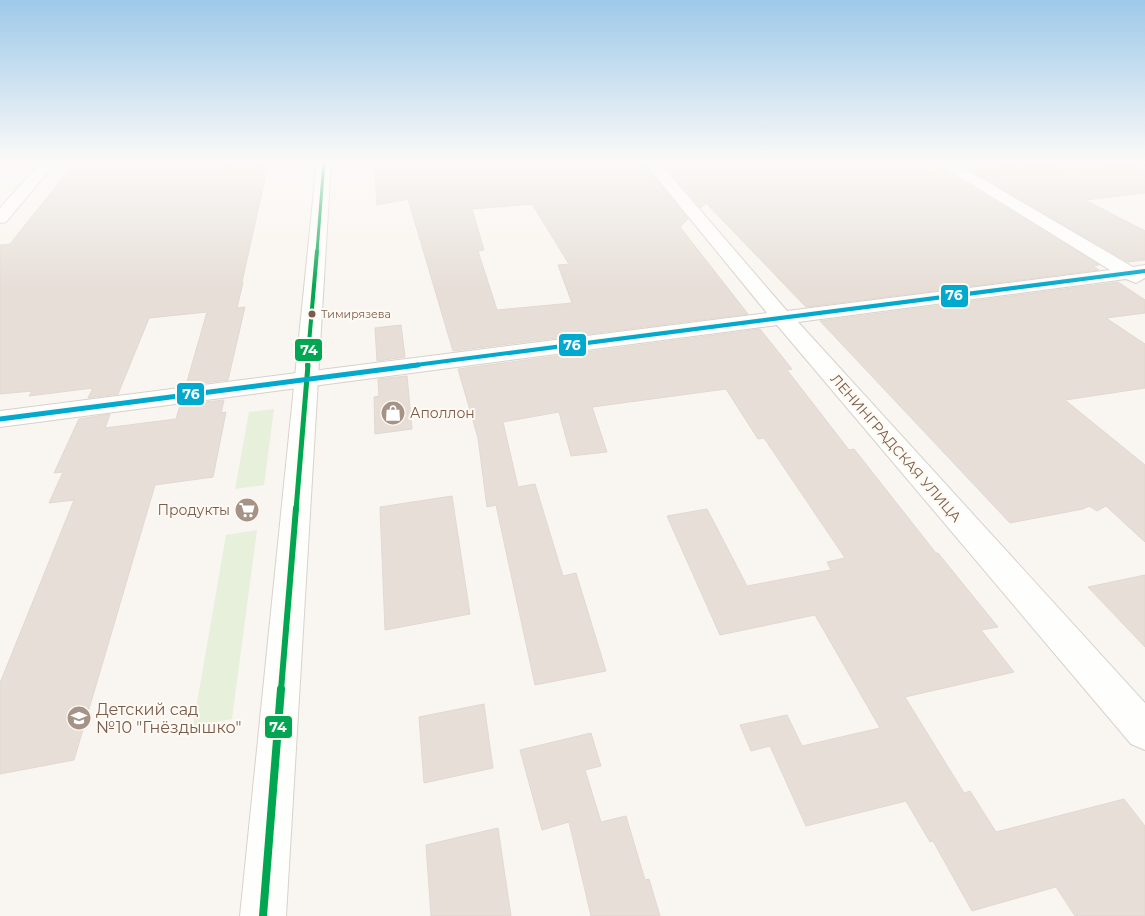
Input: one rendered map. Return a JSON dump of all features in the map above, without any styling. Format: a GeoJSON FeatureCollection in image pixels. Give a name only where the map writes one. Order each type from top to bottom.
{"type":"FeatureCollection","features":[{"type":"Feature","properties":{"kind":"street"},"geometry":{"type":"LineString","coordinates":[[0,218],[13,204]]}},
{"type":"Feature","properties":{"kind":"street"},"geometry":{"type":"LineString","coordinates":[[263,916],[308,381],[321,204]]}},
{"type":"Feature","properties":{"kind":"street","name":"ЛЕНИНГРАДСКАЯ УЛИЦА"},"geometry":{"type":"LineString","coordinates":[[686,204],[783,319],[1145,731]]}},
{"type":"Feature","properties":{"kind":"street"},"geometry":{"type":"LineString","coordinates":[[1016,204],[1140,275]]}},
{"type":"Feature","properties":{"kind":"street"},"geometry":{"type":"LineString","coordinates":[[0,419],[1140,275]]}},
{"type":"Feature","properties":{"kind":"green space"},"geometry":{"type":"Polygon","coordinates":[[[274,409],[264,485],[235,489],[249,412],[274,409]]]}},
{"type":"Feature","properties":{"kind":"green space"},"geometry":{"type":"Polygon","coordinates":[[[257,530],[232,719],[193,726],[226,535],[257,530]]]}},
{"type":"Feature","properties":{"kind":"building"},"geometry":{"type":"Polygon","coordinates":[[[42,204],[259,204],[237,308],[245,307],[228,380],[186,385],[207,312],[149,318],[118,394],[88,398],[93,388],[29,396],[32,391],[0,394],[0,245],[10,244],[42,204]]]}},
{"type":"Feature","properties":{"kind":"building"},"geometry":{"type":"Polygon","coordinates":[[[409,204],[676,204],[688,219],[680,227],[748,314],[453,351],[409,204]],[[532,204],[472,209],[484,250],[478,251],[497,310],[572,303],[558,265],[569,264],[532,204]]]}},
{"type":"Feature","properties":{"kind":"building"},"geometry":{"type":"Polygon","coordinates":[[[697,204],[705,204],[701,208],[697,204]]]}},
{"type":"Feature","properties":{"kind":"building"},"geometry":{"type":"Polygon","coordinates":[[[707,204],[999,204],[1099,265],[1093,266],[1099,270],[806,307],[707,204]]]}},
{"type":"Feature","properties":{"kind":"building"},"geometry":{"type":"Polygon","coordinates":[[[1028,204],[1092,204],[1145,231],[1145,260],[1128,262],[1028,204]]]}},
{"type":"Feature","properties":{"kind":"building"},"geometry":{"type":"Polygon","coordinates":[[[1118,282],[1145,300],[1145,313],[1106,318],[1145,344],[1145,388],[1065,400],[1145,465],[1145,542],[1106,506],[1097,511],[1089,506],[1083,509],[1010,523],[820,321],[1118,282]]]}},
{"type":"Feature","properties":{"kind":"building"},"geometry":{"type":"Polygon","coordinates":[[[401,325],[405,357],[377,361],[375,328],[401,325]]]}},
{"type":"Feature","properties":{"kind":"building"},"geometry":{"type":"Polygon","coordinates":[[[760,329],[792,369],[787,370],[849,450],[854,449],[936,553],[938,553],[998,627],[981,630],[1014,672],[905,697],[964,793],[970,791],[996,832],[1124,799],[1145,826],[1145,916],[1075,916],[1056,887],[972,911],[933,841],[930,842],[906,801],[806,826],[770,746],[751,751],[740,725],[787,715],[802,746],[880,728],[815,615],[720,635],[667,516],[707,509],[747,586],[831,570],[827,562],[845,558],[764,438],[758,439],[726,389],[592,407],[607,452],[571,456],[559,412],[503,422],[518,487],[535,484],[563,576],[576,573],[606,671],[535,685],[496,505],[487,507],[478,438],[458,369],[760,329]]]}},
{"type":"Feature","properties":{"kind":"building","name":"Аполлон"},"geometry":{"type":"Polygon","coordinates":[[[407,376],[412,429],[375,434],[374,397],[379,396],[378,379],[407,376]]]}},
{"type":"Feature","properties":{"kind":"building"},"geometry":{"type":"Polygon","coordinates":[[[224,400],[221,413],[226,412],[213,477],[155,485],[74,760],[0,774],[0,683],[74,500],[49,503],[63,472],[54,473],[79,419],[110,414],[105,428],[176,419],[180,405],[224,400]]]}},
{"type":"Feature","properties":{"kind":"building"},"geometry":{"type":"Polygon","coordinates":[[[452,496],[470,614],[385,630],[380,507],[452,496]]]}},
{"type":"Feature","properties":{"kind":"building"},"geometry":{"type":"Polygon","coordinates":[[[1145,575],[1145,647],[1088,587],[1145,575]]]}},
{"type":"Feature","properties":{"kind":"building"},"geometry":{"type":"Polygon","coordinates":[[[484,704],[493,768],[424,783],[419,717],[484,704]]]}},
{"type":"Feature","properties":{"kind":"building"},"geometry":{"type":"Polygon","coordinates":[[[591,733],[601,766],[585,770],[601,822],[626,816],[645,880],[649,879],[660,916],[591,916],[569,822],[542,830],[520,750],[591,733]]]}},
{"type":"Feature","properties":{"kind":"building"},"geometry":{"type":"Polygon","coordinates":[[[498,828],[511,916],[431,916],[426,845],[498,828]]]}},
{"type":"Feature","properties":{"kind":"transit line","name":"74"},"geometry":{"type":"LineString","coordinates":[[263,916],[321,204]]}},
{"type":"Feature","properties":{"kind":"transit line","name":"76"},"geometry":{"type":"LineString","coordinates":[[0,419],[1145,271]]}},
{"type":"Feature","properties":{"kind":"place","name":"Тимирязева"},"geometry":{"type":"Point","coordinates":[312,314]}},
{"type":"Feature","properties":{"kind":"place","name":"Аполлон"},"geometry":{"type":"Point","coordinates":[393,413]}},
{"type":"Feature","properties":{"kind":"place","name":"Продукты"},"geometry":{"type":"Point","coordinates":[247,510]}},
{"type":"Feature","properties":{"kind":"place","name":"Детский сад №10 \"Гнёздышко\""},"geometry":{"type":"Point","coordinates":[79,718]}}]}
